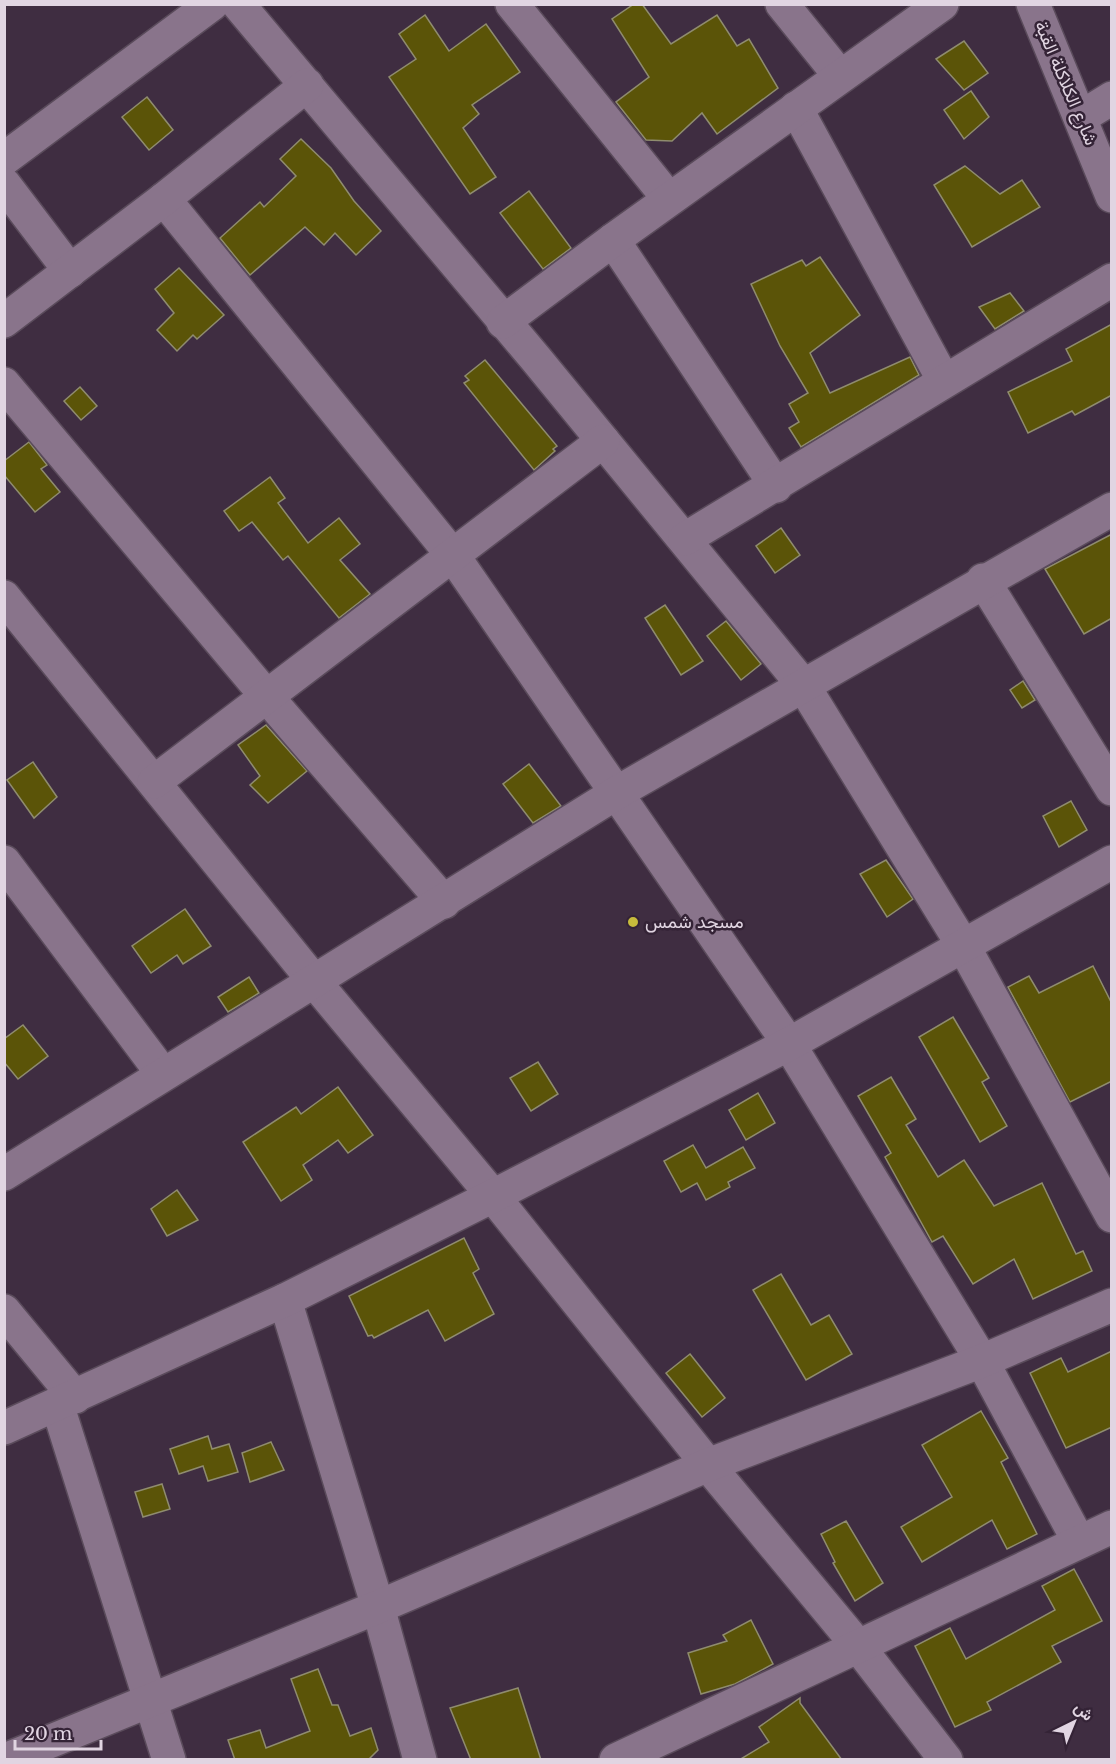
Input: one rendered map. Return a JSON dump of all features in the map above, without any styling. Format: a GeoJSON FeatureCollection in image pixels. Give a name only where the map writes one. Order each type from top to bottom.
{"type":"FeatureCollection","features":[{"type":"Feature","properties":{"kind":"street"},"geometry":{"type":"LineString","coordinates":[[4,159],[212,4]]}},
{"type":"Feature","properties":{"kind":"street"},"geometry":{"type":"LineString","coordinates":[[238,4],[685,539],[803,685],[964,947],[1112,1216]]}},
{"type":"Feature","properties":{"kind":"street"},"geometry":{"type":"LineString","coordinates":[[512,4],[669,200]]}},
{"type":"Feature","properties":{"kind":"street"},"geometry":{"type":"LineString","coordinates":[[782,4],[840,76]]}},
{"type":"Feature","properties":{"kind":"street"},"geometry":{"type":"LineString","coordinates":[[503,322],[613,240],[942,4]]}},
{"type":"Feature","properties":{"kind":"street","name":"شارع الكلاكلة القبة"},"geometry":{"type":"LineString","coordinates":[[1033,4],[1102,109],[1112,196]]}},
{"type":"Feature","properties":{"kind":"street"},"geometry":{"type":"LineString","coordinates":[[4,321],[164,199],[307,85]]}},
{"type":"Feature","properties":{"kind":"street"},"geometry":{"type":"LineString","coordinates":[[796,108],[944,381]]}},
{"type":"Feature","properties":{"kind":"street"},"geometry":{"type":"LineString","coordinates":[[4,184],[70,271]]}},
{"type":"Feature","properties":{"kind":"street"},"geometry":{"type":"LineString","coordinates":[[164,199],[454,557],[618,792],[789,1044],[982,1361],[1079,1542]]}},
{"type":"Feature","properties":{"kind":"street"},"geometry":{"type":"LineString","coordinates":[[613,240],[776,486]]}},
{"type":"Feature","properties":{"kind":"street"},"geometry":{"type":"LineString","coordinates":[[685,539],[776,486],[1112,280]]}},
{"type":"Feature","properties":{"kind":"street"},"geometry":{"type":"LineString","coordinates":[[4,384],[268,698],[444,902]]}},
{"type":"Feature","properties":{"kind":"street"},"geometry":{"type":"LineString","coordinates":[[154,782],[454,557],[603,441]]}},
{"type":"Feature","properties":{"kind":"street"},"geometry":{"type":"LineString","coordinates":[[4,1174],[618,792],[983,580],[1112,509]]}},
{"type":"Feature","properties":{"kind":"street"},"geometry":{"type":"LineString","coordinates":[[983,580],[1112,789]]}},
{"type":"Feature","properties":{"kind":"street"},"geometry":{"type":"LineString","coordinates":[[8,608],[154,782],[314,981],[493,1196],[708,1465],[858,1646],[946,1760]]}},
{"type":"Feature","properties":{"kind":"street"},"geometry":{"type":"LineString","coordinates":[[4,862],[162,1074]]}},
{"type":"Feature","properties":{"kind":"street"},"geometry":{"type":"LineString","coordinates":[[4,1428],[285,1300],[493,1196],[789,1044],[1112,862]]}},
{"type":"Feature","properties":{"kind":"street"},"geometry":{"type":"LineString","coordinates":[[285,1300],[378,1607],[420,1760]]}},
{"type":"Feature","properties":{"kind":"street"},"geometry":{"type":"LineString","coordinates":[[5,1760],[378,1607],[708,1465],[982,1361],[1112,1305]]}},
{"type":"Feature","properties":{"kind":"street"},"geometry":{"type":"LineString","coordinates":[[4,1311],[66,1401],[151,1701],[170,1760]]}},
{"type":"Feature","properties":{"kind":"street"},"geometry":{"type":"LineString","coordinates":[[616,1760],[1112,1527]]}},
{"type":"Feature","properties":{"kind":"building"},"geometry":{"type":"Polygon","coordinates":[[[634,4],[642,4],[671,44],[717,15],[737,46],[749,39],[778,88],[717,134],[702,113],[672,141],[646,140],[616,102],[649,77],[612,19],[634,4]]]}},
{"type":"Feature","properties":{"kind":"building"},"geometry":{"type":"Polygon","coordinates":[[[425,15],[449,51],[486,24],[520,72],[472,105],[479,114],[463,128],[496,177],[470,194],[389,77],[416,59],[399,34],[425,15]]]}},
{"type":"Feature","properties":{"kind":"building"},"geometry":{"type":"Polygon","coordinates":[[[964,41],[988,73],[964,90],[936,59],[964,41]]]}},
{"type":"Feature","properties":{"kind":"building"},"geometry":{"type":"Polygon","coordinates":[[[971,91],[989,117],[964,139],[944,110],[971,91]]]}},
{"type":"Feature","properties":{"kind":"building"},"geometry":{"type":"Polygon","coordinates":[[[147,97],[173,130],[149,150],[122,117],[147,97]]]}},
{"type":"Feature","properties":{"kind":"building"},"geometry":{"type":"Polygon","coordinates":[[[301,139],[331,168],[354,201],[381,231],[356,255],[335,233],[324,245],[305,227],[250,275],[220,238],[260,202],[264,207],[296,176],[280,159],[301,139]]]}},
{"type":"Feature","properties":{"kind":"building"},"geometry":{"type":"Polygon","coordinates":[[[965,166],[1000,194],[1022,180],[1040,207],[972,247],[934,185],[965,166]]]}},
{"type":"Feature","properties":{"kind":"building"},"geometry":{"type":"Polygon","coordinates":[[[529,191],[571,248],[543,269],[500,213],[529,191]]]}},
{"type":"Feature","properties":{"kind":"building"},"geometry":{"type":"Polygon","coordinates":[[[820,257],[860,315],[810,353],[830,393],[910,357],[919,375],[801,447],[789,428],[799,422],[789,404],[808,393],[780,346],[751,284],[802,260],[806,266],[820,257]]]}},
{"type":"Feature","properties":{"kind":"building"},"geometry":{"type":"Polygon","coordinates":[[[179,268],[224,315],[197,339],[193,335],[177,351],[157,330],[174,313],[155,289],[179,268]]]}},
{"type":"Feature","properties":{"kind":"building"},"geometry":{"type":"Polygon","coordinates":[[[1010,293],[1024,311],[995,329],[979,307],[1010,293]]]}},
{"type":"Feature","properties":{"kind":"building"},"geometry":{"type":"Polygon","coordinates":[[[1112,324],[1112,395],[1075,415],[1072,411],[1028,433],[1008,392],[1072,361],[1066,349],[1112,324]]]}},
{"type":"Feature","properties":{"kind":"building"},"geometry":{"type":"Polygon","coordinates":[[[485,360],[557,446],[553,449],[555,451],[534,470],[464,383],[469,380],[465,376],[485,360]]]}},
{"type":"Feature","properties":{"kind":"building"},"geometry":{"type":"Polygon","coordinates":[[[80,387],[97,406],[81,420],[64,401],[80,387]]]}},
{"type":"Feature","properties":{"kind":"building"},"geometry":{"type":"Polygon","coordinates":[[[29,442],[47,465],[41,469],[60,492],[35,512],[4,475],[4,461],[29,442]]]}},
{"type":"Feature","properties":{"kind":"building"},"geometry":{"type":"Polygon","coordinates":[[[270,477],[285,498],[278,503],[308,543],[339,518],[360,544],[340,560],[370,594],[339,618],[288,556],[283,560],[252,522],[239,531],[224,511],[270,477]]]}},
{"type":"Feature","properties":{"kind":"building"},"geometry":{"type":"Polygon","coordinates":[[[781,528],[800,555],[775,573],[756,546],[781,528]]]}},
{"type":"Feature","properties":{"kind":"building"},"geometry":{"type":"Polygon","coordinates":[[[1112,534],[1112,618],[1084,634],[1045,569],[1112,534]]]}},
{"type":"Feature","properties":{"kind":"building"},"geometry":{"type":"Polygon","coordinates":[[[665,605],[703,661],[681,675],[645,618],[665,605]]]}},
{"type":"Feature","properties":{"kind":"building"},"geometry":{"type":"Polygon","coordinates":[[[726,621],[761,664],[741,680],[707,636],[726,621]]]}},
{"type":"Feature","properties":{"kind":"building"},"geometry":{"type":"Polygon","coordinates":[[[1023,681],[1035,700],[1022,708],[1010,690],[1023,681]]]}},
{"type":"Feature","properties":{"kind":"building"},"geometry":{"type":"Polygon","coordinates":[[[266,725],[307,771],[268,803],[250,785],[260,776],[238,745],[266,725]]]}},
{"type":"Feature","properties":{"kind":"building"},"geometry":{"type":"Polygon","coordinates":[[[33,762],[57,797],[34,818],[7,780],[33,762]]]}},
{"type":"Feature","properties":{"kind":"building"},"geometry":{"type":"Polygon","coordinates":[[[529,764],[561,806],[533,823],[503,784],[529,764]]]}},
{"type":"Feature","properties":{"kind":"building"},"geometry":{"type":"Polygon","coordinates":[[[1071,801],[1087,830],[1059,847],[1043,816],[1071,801]]]}},
{"type":"Feature","properties":{"kind":"building"},"geometry":{"type":"Polygon","coordinates":[[[886,860],[913,899],[887,917],[860,874],[886,860]]]}},
{"type":"Feature","properties":{"kind":"building"},"geometry":{"type":"Polygon","coordinates":[[[185,909],[211,946],[183,964],[177,955],[151,973],[132,946],[185,909]]]}},
{"type":"Feature","properties":{"kind":"building"},"geometry":{"type":"Polygon","coordinates":[[[1093,966],[1112,1004],[1112,1081],[1070,1102],[1008,987],[1029,976],[1039,993],[1093,966]]]}},
{"type":"Feature","properties":{"kind":"building"},"geometry":{"type":"Polygon","coordinates":[[[249,977],[259,993],[228,1012],[218,997],[249,977]]]}},
{"type":"Feature","properties":{"kind":"building"},"geometry":{"type":"Polygon","coordinates":[[[953,1017],[989,1078],[982,1082],[1007,1126],[980,1142],[919,1037],[953,1017]]]}},
{"type":"Feature","properties":{"kind":"building"},"geometry":{"type":"Polygon","coordinates":[[[23,1025],[48,1056],[18,1079],[4,1062],[4,1039],[23,1025]]]}},
{"type":"Feature","properties":{"kind":"building"},"geometry":{"type":"Polygon","coordinates":[[[538,1062],[558,1094],[531,1111],[510,1078],[538,1062]]]}},
{"type":"Feature","properties":{"kind":"building"},"geometry":{"type":"Polygon","coordinates":[[[891,1077],[916,1119],[906,1125],[938,1177],[964,1160],[994,1206],[1042,1183],[1076,1254],[1083,1251],[1092,1271],[1033,1299],[1014,1259],[973,1284],[943,1236],[932,1242],[885,1157],[891,1153],[858,1096],[891,1077]]]}},
{"type":"Feature","properties":{"kind":"building"},"geometry":{"type":"Polygon","coordinates":[[[338,1087],[373,1135],[348,1153],[338,1140],[303,1165],[312,1180],[281,1201],[243,1142],[296,1107],[301,1114],[338,1087]]]}},
{"type":"Feature","properties":{"kind":"building"},"geometry":{"type":"Polygon","coordinates":[[[758,1093],[775,1123],[746,1140],[729,1110],[758,1093]]]}},
{"type":"Feature","properties":{"kind":"building"},"geometry":{"type":"Polygon","coordinates":[[[693,1145],[706,1168],[743,1147],[755,1168],[728,1182],[730,1187],[706,1200],[697,1183],[681,1192],[664,1161],[693,1145]]]}},
{"type":"Feature","properties":{"kind":"building"},"geometry":{"type":"Polygon","coordinates":[[[177,1190],[198,1220],[167,1236],[151,1209],[177,1190]]]}},
{"type":"Feature","properties":{"kind":"building"},"geometry":{"type":"Polygon","coordinates":[[[464,1238],[479,1269],[473,1273],[494,1314],[445,1341],[428,1310],[374,1338],[372,1335],[368,1336],[349,1296],[464,1238]]]}},
{"type":"Feature","properties":{"kind":"building"},"geometry":{"type":"Polygon","coordinates":[[[781,1274],[811,1325],[829,1315],[852,1354],[806,1380],[753,1290],[781,1274]]]}},
{"type":"Feature","properties":{"kind":"building"},"geometry":{"type":"Polygon","coordinates":[[[1112,1351],[1112,1427],[1066,1448],[1030,1373],[1061,1358],[1068,1372],[1112,1351]]]}},
{"type":"Feature","properties":{"kind":"building"},"geometry":{"type":"Polygon","coordinates":[[[690,1354],[725,1398],[702,1417],[666,1373],[690,1354]]]}},
{"type":"Feature","properties":{"kind":"building"},"geometry":{"type":"Polygon","coordinates":[[[981,1411],[1008,1458],[1001,1462],[1037,1534],[1007,1549],[992,1520],[922,1562],[901,1527],[952,1497],[922,1445],[981,1411]]]}},
{"type":"Feature","properties":{"kind":"building"},"geometry":{"type":"Polygon","coordinates":[[[208,1436],[212,1449],[229,1444],[238,1472],[208,1481],[203,1466],[179,1474],[170,1449],[208,1436]]]}},
{"type":"Feature","properties":{"kind":"building"},"geometry":{"type":"Polygon","coordinates":[[[271,1442],[284,1470],[250,1482],[242,1453],[271,1442]]]}},
{"type":"Feature","properties":{"kind":"building"},"geometry":{"type":"Polygon","coordinates":[[[162,1484],[170,1509],[143,1517],[135,1492],[162,1484]]]}},
{"type":"Feature","properties":{"kind":"building"},"geometry":{"type":"Polygon","coordinates":[[[846,1521],[883,1583],[855,1601],[833,1563],[835,1562],[821,1534],[846,1521]]]}},
{"type":"Feature","properties":{"kind":"building"},"geometry":{"type":"Polygon","coordinates":[[[1074,1569],[1102,1621],[1052,1646],[1061,1662],[987,1702],[991,1710],[955,1727],[915,1646],[950,1628],[966,1659],[1055,1610],[1042,1586],[1074,1569]]]}},
{"type":"Feature","properties":{"kind":"building"},"geometry":{"type":"Polygon","coordinates":[[[751,1620],[773,1664],[735,1684],[701,1694],[688,1653],[727,1641],[723,1635],[751,1620]]]}},
{"type":"Feature","properties":{"kind":"building"},"geometry":{"type":"Polygon","coordinates":[[[318,1669],[332,1705],[338,1705],[350,1736],[371,1728],[378,1750],[368,1760],[235,1760],[228,1740],[260,1730],[266,1748],[310,1731],[291,1679],[318,1669]]]}},
{"type":"Feature","properties":{"kind":"building"},"geometry":{"type":"Polygon","coordinates":[[[518,1688],[541,1760],[471,1760],[450,1708],[518,1688]]]}},
{"type":"Feature","properties":{"kind":"building"},"geometry":{"type":"Polygon","coordinates":[[[800,1698],[800,1703],[842,1760],[739,1760],[769,1742],[759,1727],[800,1698]]]}},
{"type":"Feature","properties":{"kind":"place","name":"مسجد شمس"},"geometry":{"type":"Point","coordinates":[633,922]}}]}
